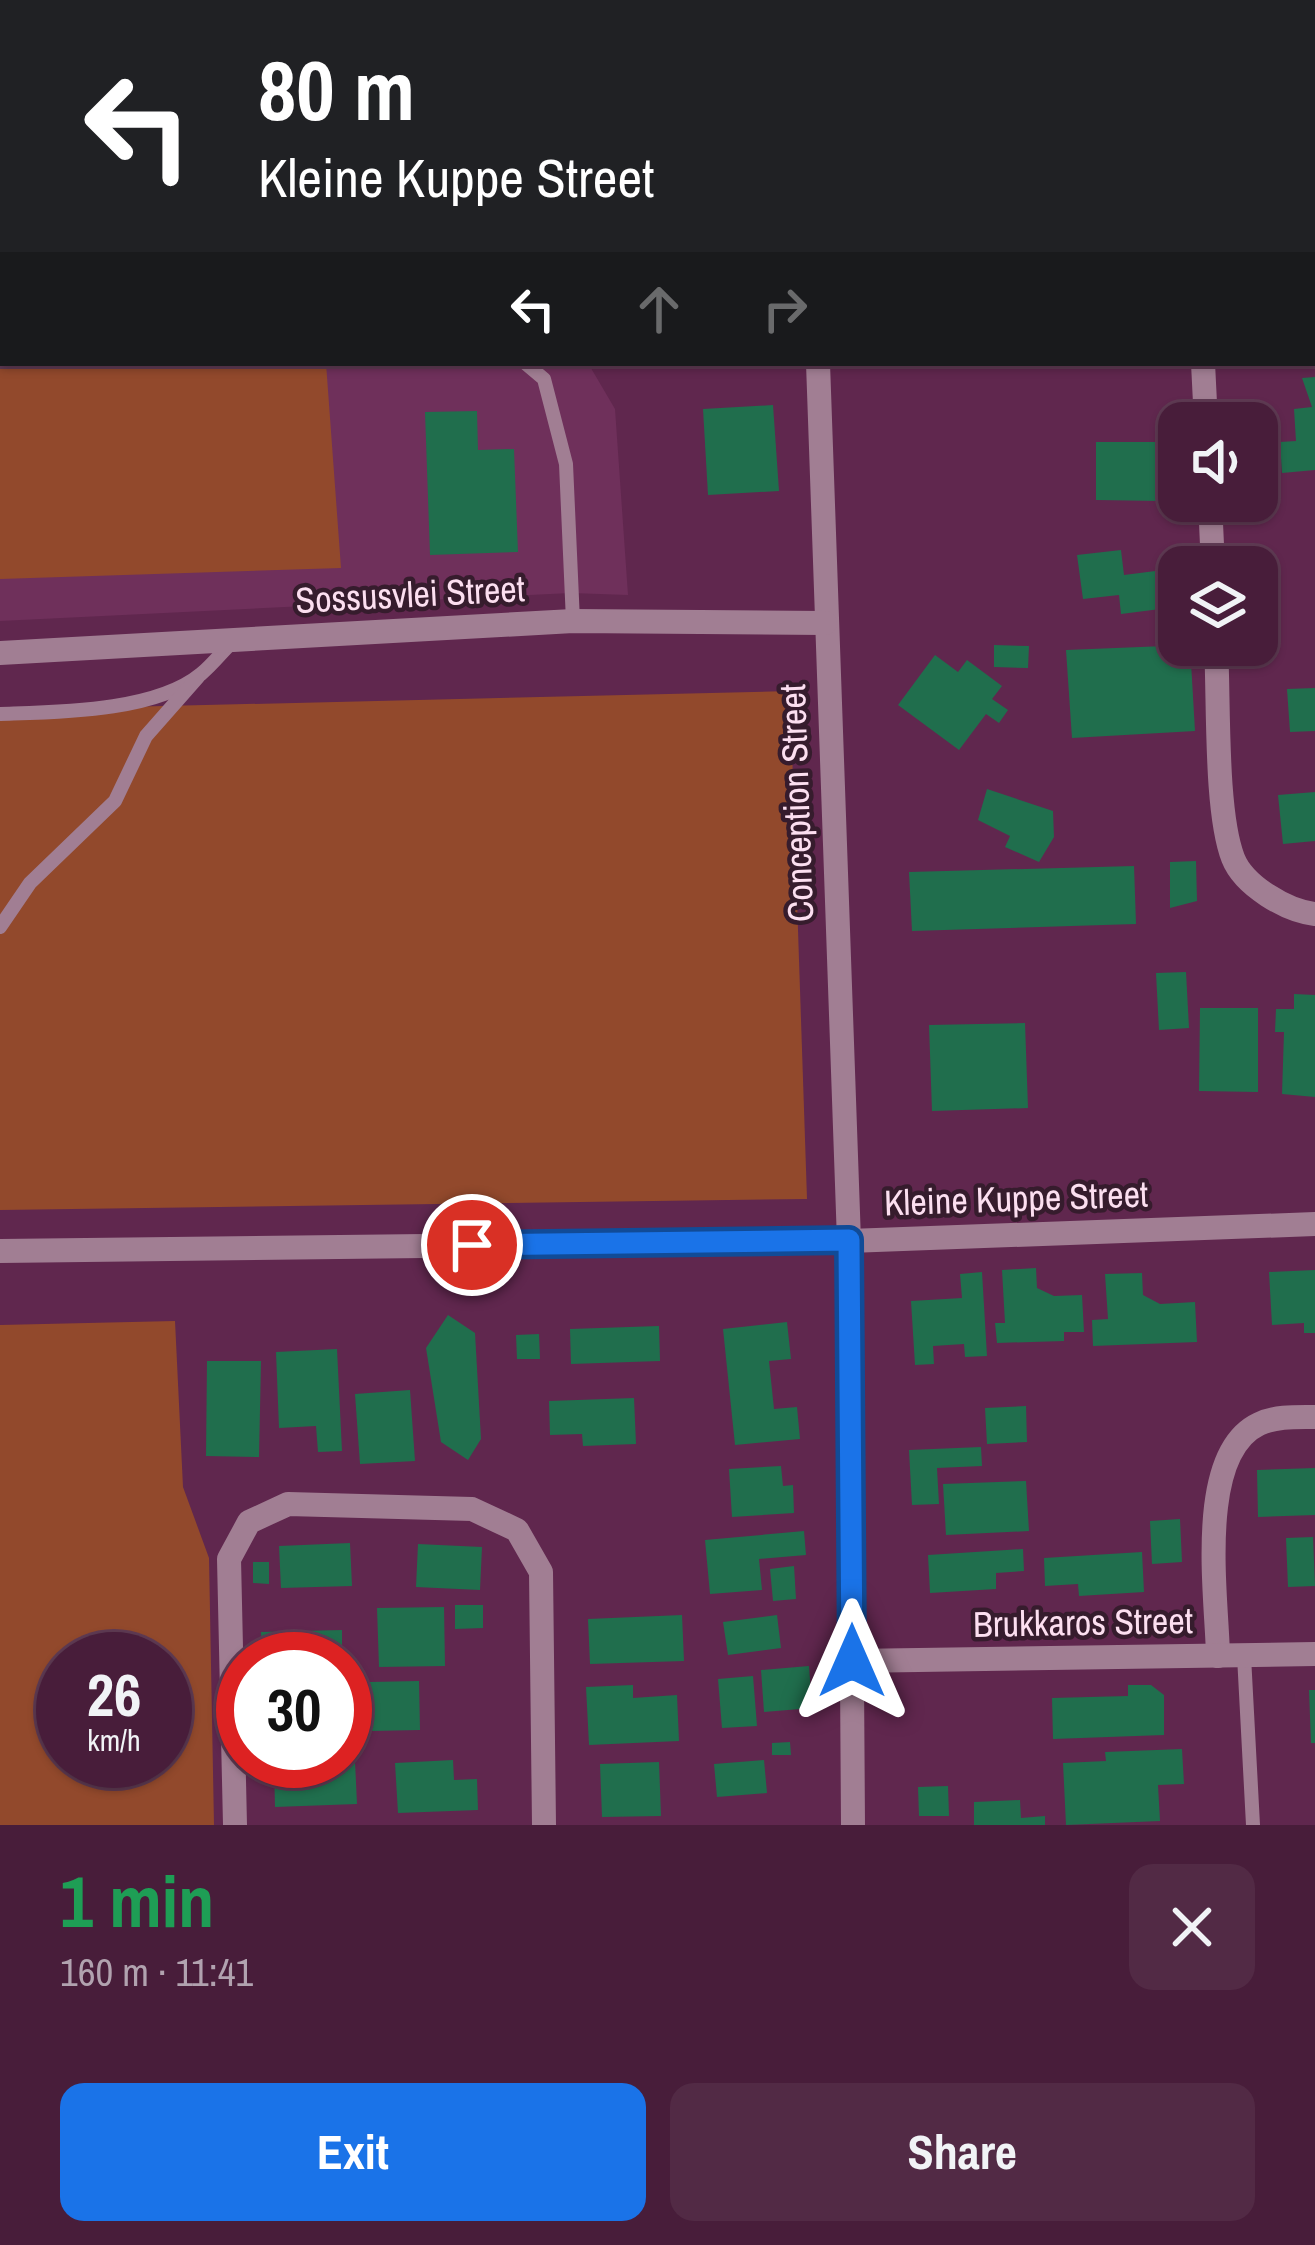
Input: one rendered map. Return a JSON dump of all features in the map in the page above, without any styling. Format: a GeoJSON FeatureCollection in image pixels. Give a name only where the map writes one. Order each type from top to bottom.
{"type":"FeatureCollection","features":[{"type":"Feature","properties":{"kind":"street","name":"Conception Street"},"geometry":{"type":"LineString","coordinates":[[818,366],[849,1240],[853,1825]]}},
{"type":"Feature","properties":{"kind":"street"},"geometry":{"type":"LineString","coordinates":[[1203,366],[1205,402]]}},
{"type":"Feature","properties":{"kind":"street","name":"Sossusvlei Street"},"geometry":{"type":"LineString","coordinates":[[0,653],[572,621],[825,622]]}},
{"type":"Feature","properties":{"kind":"street"},"geometry":{"type":"LineString","coordinates":[[1217,666],[1225,819],[1234,861],[1256,887],[1300,912],[1315,914]]}},
{"type":"Feature","properties":{"kind":"street","name":"Kleine Kuppe Street"},"geometry":{"type":"LineString","coordinates":[[0,1251],[849,1240],[1315,1224]]}},
{"type":"Feature","properties":{"kind":"street"},"geometry":{"type":"LineString","coordinates":[[1218,1656],[1215,1510],[1221,1469],[1237,1443],[1256,1425],[1285,1417],[1315,1417]]}},
{"type":"Feature","properties":{"kind":"street"},"geometry":{"type":"LineString","coordinates":[[235,1825],[229,1559],[249,1522],[288,1504],[472,1509],[517,1529],[541,1572],[544,1825]]}},
{"type":"Feature","properties":{"kind":"street","name":"Brukkaros Street"},"geometry":{"type":"LineString","coordinates":[[852,1661],[1315,1654]]}},
{"type":"Feature","properties":{"kind":"lane"},"geometry":{"type":"LineString","coordinates":[[528,366],[544,379],[566,464],[572,621]]}},
{"type":"Feature","properties":{"kind":"lane"},"geometry":{"type":"LineString","coordinates":[[0,927],[30,883],[115,801],[146,736],[234,640]]}},
{"type":"Feature","properties":{"kind":"lane"},"geometry":{"type":"LineString","coordinates":[[0,714],[59,712],[145,699],[198,677]]}},
{"type":"Feature","properties":{"kind":"lane"},"geometry":{"type":"LineString","coordinates":[[1244,1656],[1253,1825]]}},
{"type":"Feature","properties":{"kind":"shaded area"},"geometry":{"type":"Polygon","coordinates":[[[0,366],[590,366],[615,409],[628,595],[571,593],[0,621],[0,366]]]}},
{"type":"Feature","properties":{"kind":"shaded area"},"geometry":{"type":"Polygon","coordinates":[[[0,366],[326,366],[341,568],[0,579],[0,366]]]}},
{"type":"Feature","properties":{"kind":"shaded area"},"geometry":{"type":"Polygon","coordinates":[[[790,691],[807,1199],[0,1210],[0,710],[790,691]]]}},
{"type":"Feature","properties":{"kind":"shaded area"},"geometry":{"type":"Polygon","coordinates":[[[175,1321],[183,1487],[209,1558],[214,1825],[0,1825],[0,1325],[175,1321]]]}},
{"type":"Feature","properties":{"kind":"building"},"geometry":{"type":"Polygon","coordinates":[[[1315,377],[1315,470],[1282,473],[1280,442],[1296,441],[1294,409],[1312,407],[1302,378],[1315,377]]]}},
{"type":"Feature","properties":{"kind":"building"},"geometry":{"type":"Polygon","coordinates":[[[773,405],[779,491],[708,495],[703,409],[773,405]]]}},
{"type":"Feature","properties":{"kind":"building"},"geometry":{"type":"Polygon","coordinates":[[[477,411],[478,450],[514,449],[518,552],[430,555],[425,412],[477,411]]]}},
{"type":"Feature","properties":{"kind":"building"},"geometry":{"type":"Polygon","coordinates":[[[1096,442],[1158,442],[1158,501],[1096,500],[1096,442]]]}},
{"type":"Feature","properties":{"kind":"building"},"geometry":{"type":"Polygon","coordinates":[[[1121,550],[1124,575],[1158,571],[1158,609],[1121,614],[1119,595],[1083,599],[1077,555],[1121,550]]]}},
{"type":"Feature","properties":{"kind":"building"},"geometry":{"type":"Polygon","coordinates":[[[994,645],[1029,646],[1028,668],[994,667],[994,645]]]}},
{"type":"Feature","properties":{"kind":"building"},"geometry":{"type":"Polygon","coordinates":[[[1158,646],[1158,666],[1191,666],[1195,731],[1072,738],[1066,650],[1158,646]]]}},
{"type":"Feature","properties":{"kind":"building"},"geometry":{"type":"Polygon","coordinates":[[[935,655],[958,672],[967,660],[1002,686],[992,699],[1008,710],[999,723],[986,714],[959,750],[898,705],[935,655]]]}},
{"type":"Feature","properties":{"kind":"building"},"geometry":{"type":"Polygon","coordinates":[[[1315,688],[1315,731],[1290,732],[1287,689],[1315,688]]]}},
{"type":"Feature","properties":{"kind":"building"},"geometry":{"type":"Polygon","coordinates":[[[987,789],[1053,811],[1054,837],[1039,862],[1005,847],[1010,836],[978,820],[987,789]]]}},
{"type":"Feature","properties":{"kind":"building"},"geometry":{"type":"Polygon","coordinates":[[[1315,792],[1315,841],[1283,844],[1278,795],[1315,792]]]}},
{"type":"Feature","properties":{"kind":"building"},"geometry":{"type":"Polygon","coordinates":[[[1196,861],[1197,901],[1170,908],[1170,862],[1196,861]]]}},
{"type":"Feature","properties":{"kind":"building"},"geometry":{"type":"Polygon","coordinates":[[[1134,866],[1136,924],[912,931],[909,872],[1134,866]]]}},
{"type":"Feature","properties":{"kind":"building"},"geometry":{"type":"Polygon","coordinates":[[[1186,972],[1189,1028],[1159,1030],[1156,973],[1186,972]]]}},
{"type":"Feature","properties":{"kind":"building"},"geometry":{"type":"Polygon","coordinates":[[[1294,994],[1315,995],[1315,1097],[1282,1094],[1284,1032],[1275,1032],[1276,1009],[1294,1009],[1294,994]]]}},
{"type":"Feature","properties":{"kind":"building"},"geometry":{"type":"Polygon","coordinates":[[[1200,1008],[1258,1008],[1258,1092],[1199,1091],[1200,1008]]]}},
{"type":"Feature","properties":{"kind":"building"},"geometry":{"type":"Polygon","coordinates":[[[1025,1023],[1028,1108],[932,1111],[929,1025],[1025,1023]]]}},
{"type":"Feature","properties":{"kind":"building"},"geometry":{"type":"Polygon","coordinates":[[[1036,1268],[1037,1288],[1054,1296],[1082,1295],[1084,1332],[1064,1332],[1064,1341],[997,1343],[995,1323],[1005,1323],[1002,1270],[1036,1268]]]}},
{"type":"Feature","properties":{"kind":"building"},"geometry":{"type":"Polygon","coordinates":[[[1315,1270],[1315,1333],[1304,1333],[1304,1323],[1272,1325],[1269,1272],[1315,1270]]]}},
{"type":"Feature","properties":{"kind":"building"},"geometry":{"type":"Polygon","coordinates":[[[982,1272],[987,1356],[965,1357],[964,1344],[933,1346],[934,1364],[915,1365],[911,1301],[962,1298],[960,1274],[982,1272]]]}},
{"type":"Feature","properties":{"kind":"building"},"geometry":{"type":"Polygon","coordinates":[[[1142,1273],[1143,1295],[1160,1304],[1195,1302],[1197,1342],[1093,1346],[1092,1320],[1108,1319],[1105,1274],[1142,1273]]]}},
{"type":"Feature","properties":{"kind":"building"},"geometry":{"type":"Polygon","coordinates":[[[448,1315],[475,1333],[481,1439],[468,1460],[441,1442],[426,1348],[448,1315]]]}},
{"type":"Feature","properties":{"kind":"building"},"geometry":{"type":"Polygon","coordinates":[[[787,1322],[791,1359],[769,1361],[774,1409],[797,1407],[800,1439],[735,1445],[723,1329],[787,1322]]]}},
{"type":"Feature","properties":{"kind":"building"},"geometry":{"type":"Polygon","coordinates":[[[659,1326],[660,1361],[571,1364],[570,1329],[659,1326]]]}},
{"type":"Feature","properties":{"kind":"building"},"geometry":{"type":"Polygon","coordinates":[[[539,1334],[540,1359],[517,1359],[516,1335],[539,1334]]]}},
{"type":"Feature","properties":{"kind":"building"},"geometry":{"type":"Polygon","coordinates":[[[337,1349],[342,1451],[318,1452],[316,1426],[279,1428],[276,1352],[337,1349]]]}},
{"type":"Feature","properties":{"kind":"building"},"geometry":{"type":"Polygon","coordinates":[[[207,1361],[261,1361],[259,1457],[206,1456],[207,1361]]]}},
{"type":"Feature","properties":{"kind":"building"},"geometry":{"type":"Polygon","coordinates":[[[410,1390],[415,1461],[360,1464],[355,1394],[410,1390]]]}},
{"type":"Feature","properties":{"kind":"building"},"geometry":{"type":"Polygon","coordinates":[[[634,1398],[636,1444],[583,1446],[582,1434],[550,1435],[549,1401],[634,1398]]]}},
{"type":"Feature","properties":{"kind":"building"},"geometry":{"type":"Polygon","coordinates":[[[1026,1406],[1027,1442],[987,1444],[985,1408],[1026,1406]]]}},
{"type":"Feature","properties":{"kind":"building"},"geometry":{"type":"Polygon","coordinates":[[[981,1447],[982,1466],[937,1468],[939,1504],[912,1505],[909,1450],[981,1447]]]}},
{"type":"Feature","properties":{"kind":"building"},"geometry":{"type":"Polygon","coordinates":[[[781,1466],[783,1486],[793,1485],[794,1513],[732,1517],[729,1469],[781,1466]]]}},
{"type":"Feature","properties":{"kind":"building"},"geometry":{"type":"Polygon","coordinates":[[[1315,1468],[1315,1515],[1258,1517],[1257,1470],[1315,1468]]]}},
{"type":"Feature","properties":{"kind":"building"},"geometry":{"type":"Polygon","coordinates":[[[1026,1481],[1029,1531],[946,1535],[943,1484],[1026,1481]]]}},
{"type":"Feature","properties":{"kind":"building"},"geometry":{"type":"Polygon","coordinates":[[[1180,1519],[1182,1562],[1152,1564],[1150,1521],[1180,1519]]]}},
{"type":"Feature","properties":{"kind":"building"},"geometry":{"type":"Polygon","coordinates":[[[804,1531],[806,1555],[759,1559],[762,1590],[710,1594],[705,1540],[804,1531]]]}},
{"type":"Feature","properties":{"kind":"building"},"geometry":{"type":"Polygon","coordinates":[[[1313,1537],[1315,1586],[1288,1587],[1286,1538],[1313,1537]]]}},
{"type":"Feature","properties":{"kind":"building"},"geometry":{"type":"Polygon","coordinates":[[[350,1543],[352,1586],[281,1588],[279,1546],[350,1543]]]}},
{"type":"Feature","properties":{"kind":"building"},"geometry":{"type":"Polygon","coordinates":[[[418,1544],[482,1547],[480,1590],[416,1587],[418,1544]]]}},
{"type":"Feature","properties":{"kind":"building"},"geometry":{"type":"Polygon","coordinates":[[[1023,1549],[1024,1571],[996,1573],[996,1589],[930,1593],[928,1555],[1023,1549]]]}},
{"type":"Feature","properties":{"kind":"building"},"geometry":{"type":"Polygon","coordinates":[[[1142,1552],[1144,1592],[1079,1596],[1078,1584],[1045,1586],[1044,1558],[1142,1552]]]}},
{"type":"Feature","properties":{"kind":"building"},"geometry":{"type":"Polygon","coordinates":[[[253,1562],[269,1562],[269,1584],[253,1583],[253,1562]]]}},
{"type":"Feature","properties":{"kind":"building"},"geometry":{"type":"Polygon","coordinates":[[[794,1566],[796,1599],[773,1601],[770,1569],[794,1566]]]}},
{"type":"Feature","properties":{"kind":"building"},"geometry":{"type":"Polygon","coordinates":[[[455,1605],[483,1605],[483,1628],[455,1629],[455,1605]]]}},
{"type":"Feature","properties":{"kind":"building"},"geometry":{"type":"Polygon","coordinates":[[[444,1607],[445,1666],[379,1667],[377,1608],[444,1607]]]}},
{"type":"Feature","properties":{"kind":"building"},"geometry":{"type":"Polygon","coordinates":[[[682,1615],[684,1661],[590,1664],[588,1619],[682,1615]]]}},
{"type":"Feature","properties":{"kind":"building"},"geometry":{"type":"Polygon","coordinates":[[[777,1615],[781,1648],[728,1655],[723,1622],[777,1615]]]}},
{"type":"Feature","properties":{"kind":"building"},"geometry":{"type":"Polygon","coordinates":[[[809,1666],[812,1708],[764,1712],[761,1670],[809,1666]]]}},
{"type":"Feature","properties":{"kind":"building"},"geometry":{"type":"Polygon","coordinates":[[[753,1676],[757,1726],[722,1728],[718,1679],[753,1676]]]}},
{"type":"Feature","properties":{"kind":"building"},"geometry":{"type":"Polygon","coordinates":[[[419,1681],[420,1730],[372,1731],[372,1682],[419,1681]]]}},
{"type":"Feature","properties":{"kind":"building"},"geometry":{"type":"Polygon","coordinates":[[[633,1685],[633,1698],[677,1695],[679,1741],[589,1745],[586,1687],[633,1685]]]}},
{"type":"Feature","properties":{"kind":"building"},"geometry":{"type":"Polygon","coordinates":[[[1128,1685],[1151,1685],[1164,1695],[1164,1735],[1053,1739],[1052,1698],[1128,1696],[1128,1685]]]}},
{"type":"Feature","properties":{"kind":"building"},"geometry":{"type":"Polygon","coordinates":[[[1309,1690],[1315,1690],[1315,1743],[1311,1743],[1309,1690]]]}},
{"type":"Feature","properties":{"kind":"building"},"geometry":{"type":"Polygon","coordinates":[[[790,1742],[791,1755],[772,1755],[772,1743],[790,1742]]]}},
{"type":"Feature","properties":{"kind":"building"},"geometry":{"type":"Polygon","coordinates":[[[1182,1749],[1184,1784],[1158,1785],[1160,1821],[1066,1825],[1063,1763],[1106,1761],[1105,1752],[1182,1749]]]}},
{"type":"Feature","properties":{"kind":"building"},"geometry":{"type":"Polygon","coordinates":[[[453,1760],[454,1780],[477,1779],[478,1810],[398,1813],[395,1763],[453,1760]]]}},
{"type":"Feature","properties":{"kind":"building"},"geometry":{"type":"Polygon","coordinates":[[[764,1760],[767,1793],[717,1797],[714,1764],[764,1760]]]}},
{"type":"Feature","properties":{"kind":"building"},"geometry":{"type":"Polygon","coordinates":[[[659,1762],[661,1816],[602,1817],[600,1764],[659,1762]]]}},
{"type":"Feature","properties":{"kind":"building"},"geometry":{"type":"Polygon","coordinates":[[[948,1786],[949,1816],[919,1816],[918,1787],[948,1786]]]}},
{"type":"Feature","properties":{"kind":"building"},"geometry":{"type":"Polygon","coordinates":[[[275,1788],[356,1788],[357,1804],[275,1807],[275,1788]]]}},
{"type":"Feature","properties":{"kind":"building"},"geometry":{"type":"Polygon","coordinates":[[[1020,1800],[1021,1818],[1045,1816],[1045,1825],[974,1825],[974,1802],[1020,1800]]]}},
{"type":"Feature","properties":{"kind":"route"},"geometry":{"type":"LineString","coordinates":[[472,1245],[849,1240],[852,1661]]}}]}
